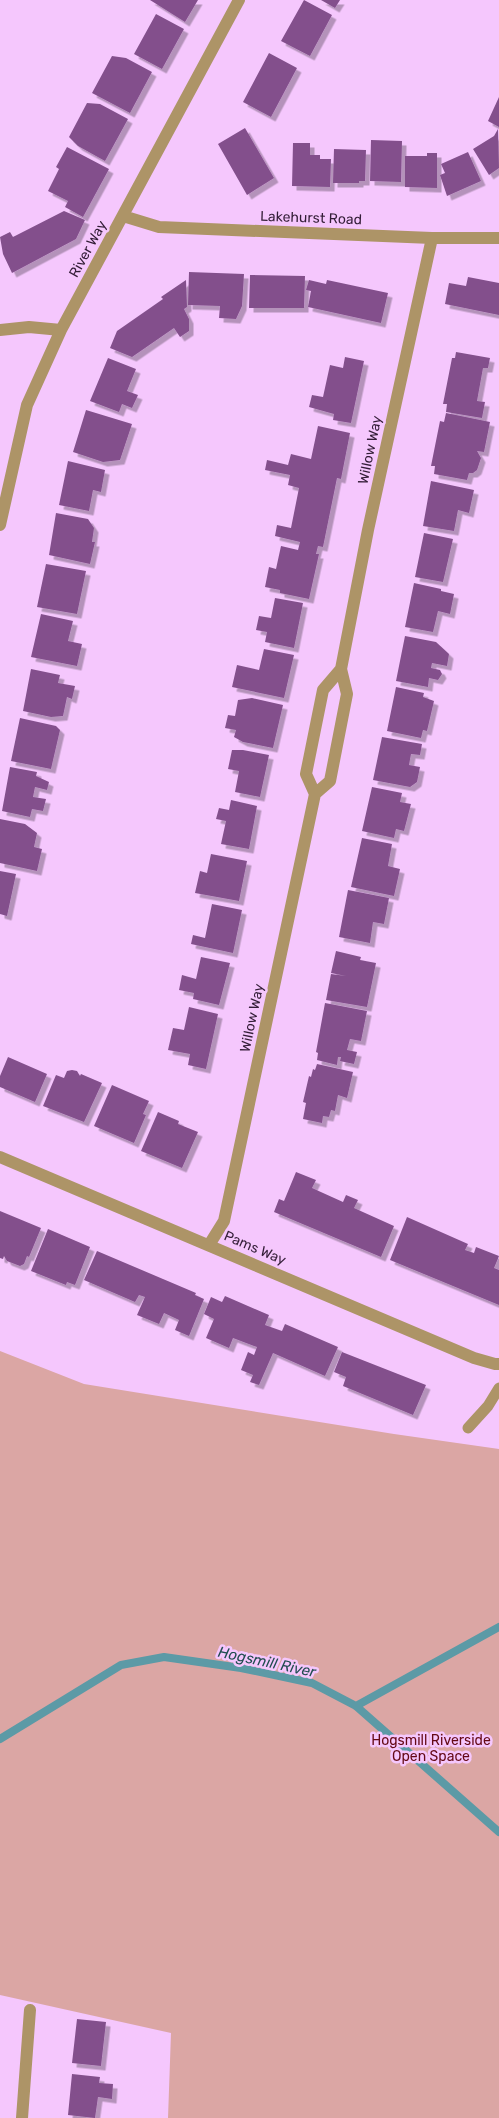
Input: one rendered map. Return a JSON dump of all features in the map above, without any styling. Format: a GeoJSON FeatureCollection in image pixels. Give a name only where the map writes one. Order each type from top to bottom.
{"type":"FeatureCollection","features":[{"type":"Feature","properties":{"kind":"street","name":"River Way"},"geometry":{"type":"LineString","coordinates":[[0,526],[27,405],[61,330],[239,0]]}},
{"type":"Feature","properties":{"kind":"street","name":"Lakehurst Road"},"geometry":{"type":"LineString","coordinates":[[123,216],[159,228],[432,238],[499,238]]}},
{"type":"Feature","properties":{"kind":"street","name":"Willow Way"},"geometry":{"type":"LineString","coordinates":[[315,794],[330,781],[347,694],[341,669],[368,530],[432,238]]}},
{"type":"Feature","properties":{"kind":"street"},"geometry":{"type":"LineString","coordinates":[[0,330],[29,327],[61,330]]}},
{"type":"Feature","properties":{"kind":"street","name":"Willow Way"},"geometry":{"type":"LineString","coordinates":[[210,1245],[224,1221],[315,794],[306,774],[323,690],[341,669]]}},
{"type":"Feature","properties":{"kind":"street","name":"Pams Way"},"geometry":{"type":"LineString","coordinates":[[0,1157],[474,1358],[499,1364]]}},
{"type":"Feature","properties":{"kind":"street"},"geometry":{"type":"LineString","coordinates":[[22,2118],[30,2010]]}},
{"type":"Feature","properties":{"kind":"lane"},"geometry":{"type":"LineString","coordinates":[[468,1428],[488,1406],[499,1388]]}},
{"type":"Feature","properties":{"kind":"green space","name":"Hogsmill Riverside Open Space"},"geometry":{"type":"Polygon","coordinates":[[[0,1351],[84,1384],[499,1449],[499,2118],[168,2118],[171,2033],[0,1995],[0,1351]]]}},
{"type":"Feature","properties":{"kind":"building"},"geometry":{"type":"Polygon","coordinates":[[[150,0],[198,0],[185,22],[150,0]]]}},
{"type":"Feature","properties":{"kind":"building"},"geometry":{"type":"Polygon","coordinates":[[[304,0],[332,15],[310,56],[281,41],[304,0]]]}},
{"type":"Feature","properties":{"kind":"building"},"geometry":{"type":"Polygon","coordinates":[[[321,0],[340,0],[335,8],[321,0]]]}},
{"type":"Feature","properties":{"kind":"building"},"geometry":{"type":"Polygon","coordinates":[[[156,14],[184,29],[162,69],[134,54],[156,14]]]}},
{"type":"Feature","properties":{"kind":"building"},"geometry":{"type":"Polygon","coordinates":[[[269,53],[297,68],[271,117],[243,102],[269,53]]]}},
{"type":"Feature","properties":{"kind":"building"},"geometry":{"type":"Polygon","coordinates":[[[112,56],[126,58],[152,72],[130,113],[92,93],[112,56]]]}},
{"type":"Feature","properties":{"kind":"building"},"geometry":{"type":"Polygon","coordinates":[[[499,97],[499,127],[488,121],[499,97]]]}},
{"type":"Feature","properties":{"kind":"building"},"geometry":{"type":"Polygon","coordinates":[[[87,103],[100,104],[128,119],[105,161],[78,146],[69,137],[87,103]]]}},
{"type":"Feature","properties":{"kind":"building"},"geometry":{"type":"Polygon","coordinates":[[[245,128],[274,178],[247,195],[218,144],[245,128]]]}},
{"type":"Feature","properties":{"kind":"building"},"geometry":{"type":"Polygon","coordinates":[[[498,129],[499,168],[489,175],[473,149],[494,136],[498,129]]]}},
{"type":"Feature","properties":{"kind":"building"},"geometry":{"type":"Polygon","coordinates":[[[371,140],[402,141],[401,182],[370,181],[371,140]]]}},
{"type":"Feature","properties":{"kind":"building"},"geometry":{"type":"Polygon","coordinates":[[[293,143],[310,143],[310,155],[320,155],[320,159],[331,159],[330,187],[292,186],[293,143]]]}},
{"type":"Feature","properties":{"kind":"building"},"geometry":{"type":"Polygon","coordinates":[[[67,147],[109,169],[83,217],[65,207],[68,201],[48,191],[59,169],[56,167],[67,147]]]}},
{"type":"Feature","properties":{"kind":"building"},"geometry":{"type":"Polygon","coordinates":[[[334,149],[366,150],[365,181],[359,181],[359,183],[333,183],[334,149]]]}},
{"type":"Feature","properties":{"kind":"building"},"geometry":{"type":"Polygon","coordinates":[[[468,152],[481,181],[447,196],[440,175],[445,173],[441,164],[468,152]]]}},
{"type":"Feature","properties":{"kind":"building"},"geometry":{"type":"Polygon","coordinates":[[[427,153],[437,153],[437,188],[405,187],[405,156],[427,156],[427,153]]]}},
{"type":"Feature","properties":{"kind":"building"},"geometry":{"type":"Polygon","coordinates":[[[64,211],[85,220],[76,239],[12,273],[3,254],[0,237],[10,232],[13,237],[64,211]]]}},
{"type":"Feature","properties":{"kind":"building"},"geometry":{"type":"Polygon","coordinates":[[[189,272],[244,274],[242,306],[236,319],[219,318],[220,306],[188,305],[189,272]]]}},
{"type":"Feature","properties":{"kind":"building"},"geometry":{"type":"Polygon","coordinates":[[[250,275],[305,276],[304,308],[249,308],[250,275]]]}},
{"type":"Feature","properties":{"kind":"building"},"geometry":{"type":"Polygon","coordinates":[[[468,277],[499,283],[499,315],[445,304],[449,283],[466,286],[468,277]]]}},
{"type":"Feature","properties":{"kind":"building"},"geometry":{"type":"Polygon","coordinates":[[[186,280],[187,307],[184,309],[189,319],[189,331],[180,337],[174,328],[132,357],[110,348],[117,331],[163,299],[161,297],[186,280]]]}},
{"type":"Feature","properties":{"kind":"building"},"geometry":{"type":"Polygon","coordinates":[[[309,280],[326,284],[327,280],[388,293],[381,323],[308,307],[311,291],[306,290],[309,280]]]}},
{"type":"Feature","properties":{"kind":"building"},"geometry":{"type":"Polygon","coordinates":[[[456,352],[490,358],[488,368],[483,368],[477,401],[485,402],[482,418],[446,412],[447,404],[443,404],[452,358],[455,358],[456,352]]]}},
{"type":"Feature","properties":{"kind":"building"},"geometry":{"type":"Polygon","coordinates":[[[345,357],[364,361],[351,423],[333,420],[334,414],[309,407],[312,395],[323,397],[330,365],[343,368],[345,357]]]}},
{"type":"Feature","properties":{"kind":"building"},"geometry":{"type":"Polygon","coordinates":[[[108,358],[136,369],[127,391],[138,395],[132,408],[122,404],[119,412],[90,401],[108,358]]]}},
{"type":"Feature","properties":{"kind":"building"},"geometry":{"type":"Polygon","coordinates":[[[86,410],[132,424],[120,460],[103,462],[73,452],[86,410]]]}},
{"type":"Feature","properties":{"kind":"building"},"geometry":{"type":"Polygon","coordinates":[[[446,413],[490,422],[484,452],[477,451],[481,458],[477,470],[469,473],[467,480],[434,474],[435,466],[431,466],[440,421],[444,422],[446,413]]]}},
{"type":"Feature","properties":{"kind":"building"},"geometry":{"type":"Polygon","coordinates":[[[318,426],[350,433],[341,479],[337,478],[323,547],[318,546],[316,554],[319,554],[309,599],[280,593],[280,590],[265,587],[269,567],[276,569],[281,546],[298,550],[300,542],[275,536],[277,525],[291,528],[299,488],[288,485],[290,475],[265,470],[267,460],[288,465],[291,454],[311,459],[318,426]]]}},
{"type":"Feature","properties":{"kind":"building"},"geometry":{"type":"Polygon","coordinates":[[[68,461],[105,470],[101,492],[93,490],[89,511],[59,505],[68,461]]]}},
{"type":"Feature","properties":{"kind":"building"},"geometry":{"type":"Polygon","coordinates":[[[431,481],[474,490],[469,513],[458,510],[454,531],[423,526],[431,481]]]}},
{"type":"Feature","properties":{"kind":"building"},"geometry":{"type":"Polygon","coordinates":[[[56,513],[88,519],[94,528],[92,542],[95,542],[90,564],[49,555],[56,513]]]}},
{"type":"Feature","properties":{"kind":"building"},"geometry":{"type":"Polygon","coordinates":[[[424,533],[453,539],[443,582],[415,577],[424,533]]]}},
{"type":"Feature","properties":{"kind":"building"},"geometry":{"type":"Polygon","coordinates":[[[46,564],[86,571],[77,614],[37,607],[46,564]]]}},
{"type":"Feature","properties":{"kind":"building"},"geometry":{"type":"Polygon","coordinates":[[[414,583],[454,594],[450,614],[438,611],[433,632],[405,627],[414,583]]]}},
{"type":"Feature","properties":{"kind":"building"},"geometry":{"type":"Polygon","coordinates":[[[275,598],[303,603],[294,648],[265,642],[267,632],[256,630],[259,616],[271,618],[275,598]]]}},
{"type":"Feature","properties":{"kind":"building"},"geometry":{"type":"Polygon","coordinates":[[[41,614],[73,621],[68,641],[82,644],[77,666],[31,657],[41,614]]]}},
{"type":"Feature","properties":{"kind":"building"},"geometry":{"type":"Polygon","coordinates":[[[405,636],[436,642],[449,654],[447,666],[432,663],[431,668],[440,670],[442,674],[438,680],[429,678],[428,687],[396,681],[405,636]]]}},
{"type":"Feature","properties":{"kind":"building"},"geometry":{"type":"Polygon","coordinates":[[[264,649],[294,655],[284,698],[232,687],[237,665],[259,670],[264,649]]]}},
{"type":"Feature","properties":{"kind":"building"},"geometry":{"type":"Polygon","coordinates":[[[31,669],[60,675],[58,683],[75,686],[72,699],[67,697],[63,716],[51,717],[23,711],[31,669]]]}},
{"type":"Feature","properties":{"kind":"building"},"geometry":{"type":"Polygon","coordinates":[[[396,687],[424,693],[423,697],[434,701],[427,731],[423,730],[421,738],[387,731],[396,687]]]}},
{"type":"Feature","properties":{"kind":"building"},"geometry":{"type":"Polygon","coordinates":[[[252,698],[283,705],[273,748],[243,742],[234,737],[236,730],[225,728],[228,715],[235,716],[238,700],[252,698]]]}},
{"type":"Feature","properties":{"kind":"building"},"geometry":{"type":"Polygon","coordinates":[[[20,718],[56,726],[60,730],[51,769],[11,761],[20,718]]]}},
{"type":"Feature","properties":{"kind":"building"},"geometry":{"type":"Polygon","coordinates":[[[382,737],[422,744],[420,755],[411,754],[409,765],[420,767],[417,782],[410,787],[373,780],[382,737]]]}},
{"type":"Feature","properties":{"kind":"building"},"geometry":{"type":"Polygon","coordinates":[[[232,750],[269,755],[260,797],[235,792],[239,771],[228,769],[232,750]]]}},
{"type":"Feature","properties":{"kind":"building"},"geometry":{"type":"Polygon","coordinates":[[[10,767],[37,772],[36,776],[49,782],[47,790],[35,787],[33,797],[46,799],[43,811],[32,809],[30,817],[2,811],[10,767]]]}},
{"type":"Feature","properties":{"kind":"building"},"geometry":{"type":"Polygon","coordinates":[[[372,787],[402,793],[400,802],[411,804],[404,831],[396,829],[394,838],[362,831],[372,787]]]}},
{"type":"Feature","properties":{"kind":"building"},"geometry":{"type":"Polygon","coordinates":[[[231,800],[257,806],[249,849],[221,844],[226,821],[216,819],[219,808],[229,810],[231,800]]]}},
{"type":"Feature","properties":{"kind":"building"},"geometry":{"type":"Polygon","coordinates":[[[0,819],[25,824],[37,833],[34,847],[42,849],[37,871],[0,863],[0,819]]]}},
{"type":"Feature","properties":{"kind":"building"},"geometry":{"type":"Polygon","coordinates":[[[362,838],[392,844],[388,866],[400,869],[394,896],[351,887],[362,838]]]}},
{"type":"Feature","properties":{"kind":"building"},"geometry":{"type":"Polygon","coordinates":[[[211,854],[247,861],[239,901],[195,893],[200,871],[207,873],[211,854]]]}},
{"type":"Feature","properties":{"kind":"building"},"geometry":{"type":"Polygon","coordinates":[[[0,871],[16,874],[7,916],[0,914],[0,871]]]}},
{"type":"Feature","properties":{"kind":"building"},"geometry":{"type":"Polygon","coordinates":[[[348,890],[389,898],[384,924],[373,922],[370,943],[339,937],[348,890]]]}},
{"type":"Feature","properties":{"kind":"building"},"geometry":{"type":"Polygon","coordinates":[[[212,904],[242,910],[233,953],[191,944],[193,935],[205,938],[212,904]]]}},
{"type":"Feature","properties":{"kind":"building"},"geometry":{"type":"Polygon","coordinates":[[[336,951],[361,957],[360,960],[376,963],[367,1007],[326,1000],[331,974],[346,976],[331,973],[336,951]]]}},
{"type":"Feature","properties":{"kind":"building"},"geometry":{"type":"Polygon","coordinates":[[[201,957],[230,963],[219,1005],[193,999],[194,993],[179,990],[182,975],[196,979],[201,957]]]}},
{"type":"Feature","properties":{"kind":"building"},"geometry":{"type":"Polygon","coordinates":[[[325,1003],[367,1011],[361,1041],[350,1039],[347,1050],[357,1052],[354,1064],[340,1061],[341,1057],[338,1057],[337,1065],[317,1060],[318,1053],[316,1052],[325,1003]]]}},
{"type":"Feature","properties":{"kind":"building"},"geometry":{"type":"Polygon","coordinates":[[[189,1007],[218,1014],[206,1069],[188,1065],[190,1054],[168,1050],[173,1028],[184,1030],[189,1007]]]}},
{"type":"Feature","properties":{"kind":"building"},"geometry":{"type":"Polygon","coordinates":[[[8,1057],[47,1074],[35,1102],[0,1087],[0,1076],[8,1057]]]}},
{"type":"Feature","properties":{"kind":"building"},"geometry":{"type":"Polygon","coordinates":[[[317,1064],[353,1072],[347,1098],[338,1095],[335,1111],[331,1110],[329,1117],[323,1116],[322,1123],[303,1119],[306,1103],[303,1102],[309,1076],[311,1077],[313,1069],[315,1070],[317,1064]]]}},
{"type":"Feature","properties":{"kind":"building"},"geometry":{"type":"Polygon","coordinates":[[[67,1071],[77,1071],[80,1076],[81,1074],[102,1083],[84,1122],[43,1106],[56,1075],[64,1078],[67,1071]]]}},
{"type":"Feature","properties":{"kind":"building"},"geometry":{"type":"Polygon","coordinates":[[[112,1085],[149,1101],[143,1114],[146,1115],[134,1143],[94,1126],[112,1085]]]}},
{"type":"Feature","properties":{"kind":"building"},"geometry":{"type":"Polygon","coordinates":[[[158,1112],[179,1121],[178,1124],[198,1132],[182,1168],[141,1151],[158,1112]]]}},
{"type":"Feature","properties":{"kind":"building"},"geometry":{"type":"Polygon","coordinates":[[[296,1172],[316,1180],[312,1188],[343,1202],[346,1195],[358,1200],[354,1208],[394,1226],[381,1257],[274,1212],[279,1199],[284,1201],[296,1172]]]}},
{"type":"Feature","properties":{"kind":"building"},"geometry":{"type":"Polygon","coordinates":[[[0,1211],[41,1228],[29,1257],[27,1256],[24,1264],[20,1266],[7,1261],[4,1256],[3,1259],[0,1258],[0,1211]]]}},
{"type":"Feature","properties":{"kind":"building"},"geometry":{"type":"Polygon","coordinates":[[[407,1217],[468,1244],[465,1250],[474,1253],[476,1247],[499,1256],[494,1268],[499,1270],[499,1305],[390,1260],[407,1217]]]}},
{"type":"Feature","properties":{"kind":"building"},"geometry":{"type":"Polygon","coordinates":[[[48,1229],[90,1247],[75,1285],[67,1282],[66,1285],[31,1271],[48,1229]]]}},
{"type":"Feature","properties":{"kind":"building"},"geometry":{"type":"Polygon","coordinates":[[[97,1251],[196,1293],[195,1295],[204,1299],[189,1336],[175,1330],[179,1320],[164,1313],[159,1324],[137,1315],[145,1297],[139,1295],[135,1302],[84,1280],[97,1251]]]}},
{"type":"Feature","properties":{"kind":"building"},"geometry":{"type":"Polygon","coordinates":[[[225,1296],[269,1315],[265,1325],[282,1331],[285,1324],[338,1347],[325,1376],[273,1353],[259,1385],[250,1382],[253,1375],[241,1370],[248,1352],[254,1355],[257,1347],[233,1338],[229,1348],[206,1338],[214,1319],[204,1314],[211,1297],[222,1302],[225,1296]]]}},
{"type":"Feature","properties":{"kind":"building"},"geometry":{"type":"Polygon","coordinates":[[[342,1352],[426,1385],[413,1415],[343,1386],[346,1377],[334,1372],[342,1352]]]}},
{"type":"Feature","properties":{"kind":"building"},"geometry":{"type":"Polygon","coordinates":[[[77,2019],[106,2022],[101,2066],[72,2063],[77,2019]]]}},
{"type":"Feature","properties":{"kind":"building"},"geometry":{"type":"Polygon","coordinates":[[[72,2074],[100,2077],[99,2083],[113,2084],[112,2099],[98,2097],[95,2118],[68,2115],[72,2074]]]}},
{"type":"Feature","properties":{"kind":"waterway"},"geometry":{"type":"LineString","coordinates":[[356,1706],[499,1627]]}},
{"type":"Feature","properties":{"kind":"waterway","name":"Hogsmill River"},"geometry":{"type":"LineString","coordinates":[[0,1739],[121,1665],[164,1657],[241,1668],[312,1683],[356,1706],[499,1832]]}}]}
